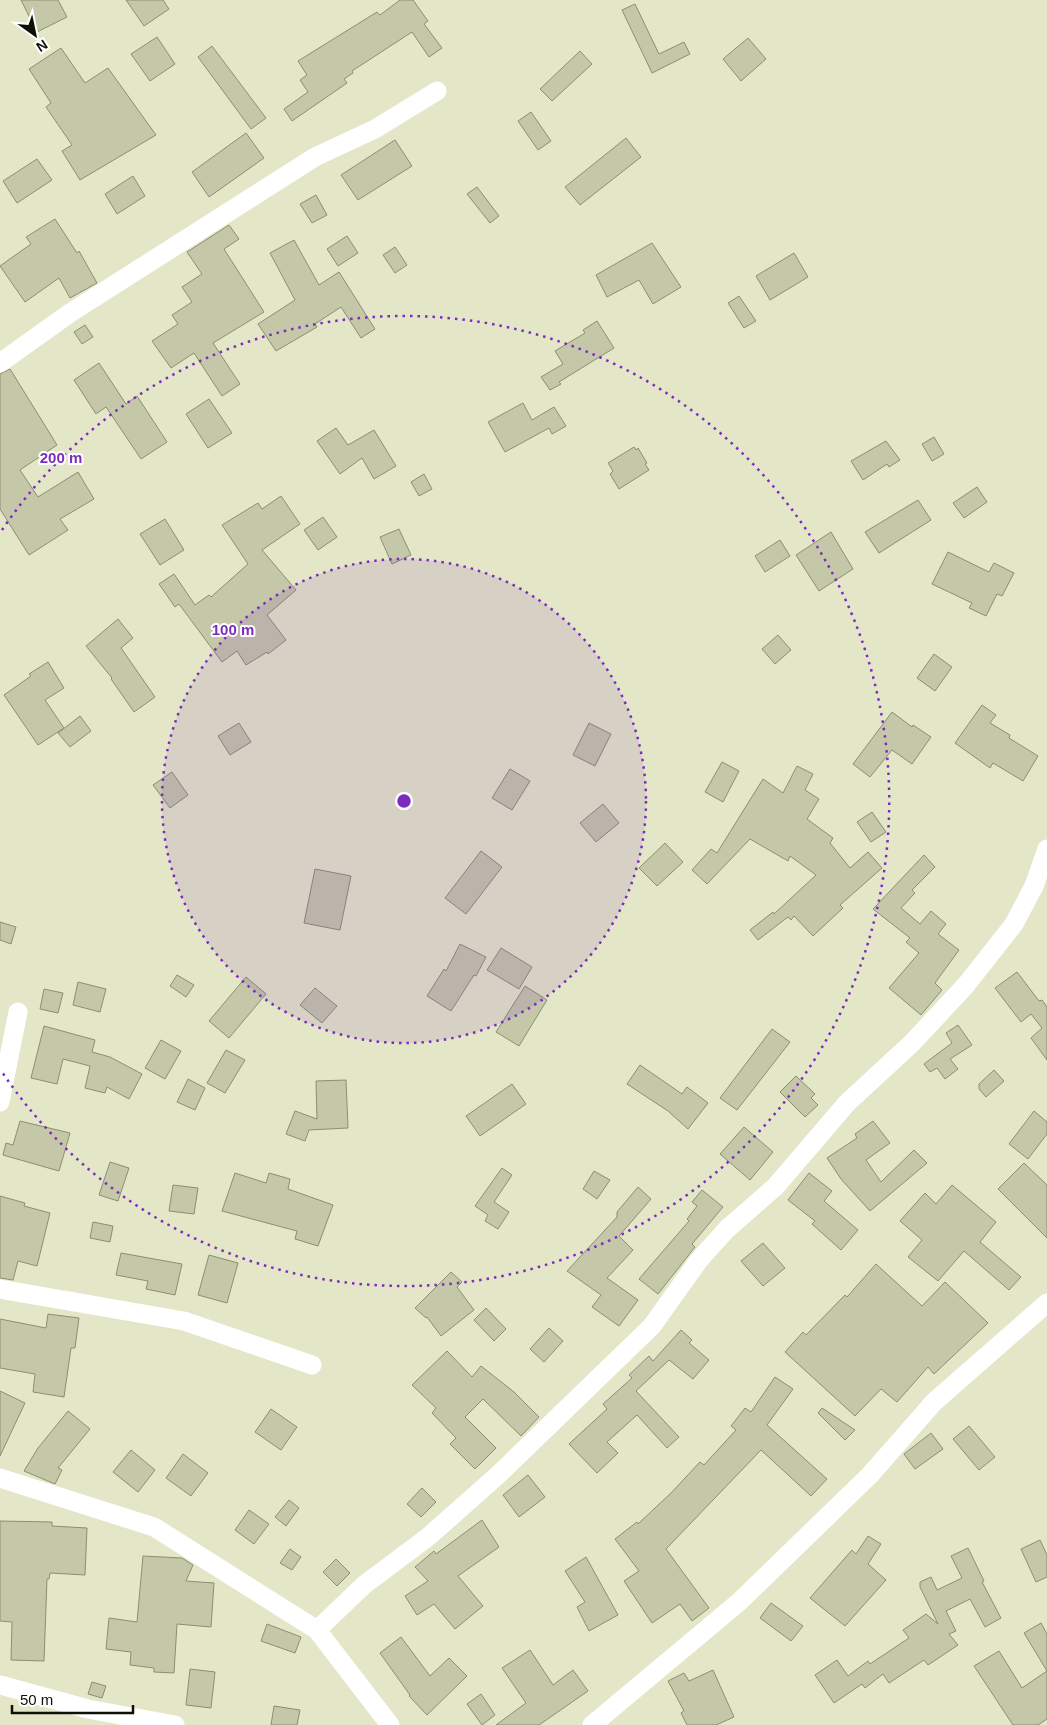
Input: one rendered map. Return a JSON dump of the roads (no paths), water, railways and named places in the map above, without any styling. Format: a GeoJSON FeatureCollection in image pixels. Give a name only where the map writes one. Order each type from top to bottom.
{"type":"FeatureCollection","features":[{"type":"Feature","properties":{"kind":"street"},"geometry":{"type":"LineString","coordinates":[[0,363],[70,313],[315,157],[375,129],[437,91]]}},
{"type":"Feature","properties":{"kind":"street"},"geometry":{"type":"LineString","coordinates":[[317,1630],[364,1586],[428,1537],[498,1475],[652,1326],[699,1260],[727,1229],[776,1186],[847,1103],[912,1043],[966,985],[1014,924],[1034,886],[1047,849]]}},
{"type":"Feature","properties":{"kind":"street"},"geometry":{"type":"LineString","coordinates":[[0,1102],[18,1012]]}},
{"type":"Feature","properties":{"kind":"street"},"geometry":{"type":"LineString","coordinates":[[0,1289],[184,1321],[312,1365]]}},
{"type":"Feature","properties":{"kind":"street"},"geometry":{"type":"LineString","coordinates":[[592,1725],[739,1602],[870,1475],[934,1402],[1047,1303]]}},
{"type":"Feature","properties":{"kind":"street"},"geometry":{"type":"LineString","coordinates":[[0,1478],[154,1526],[317,1630],[390,1725]]}},
{"type":"Feature","properties":{"kind":"street"},"geometry":{"type":"LineString","coordinates":[[0,1686],[88,1709],[175,1725]]}}]}
